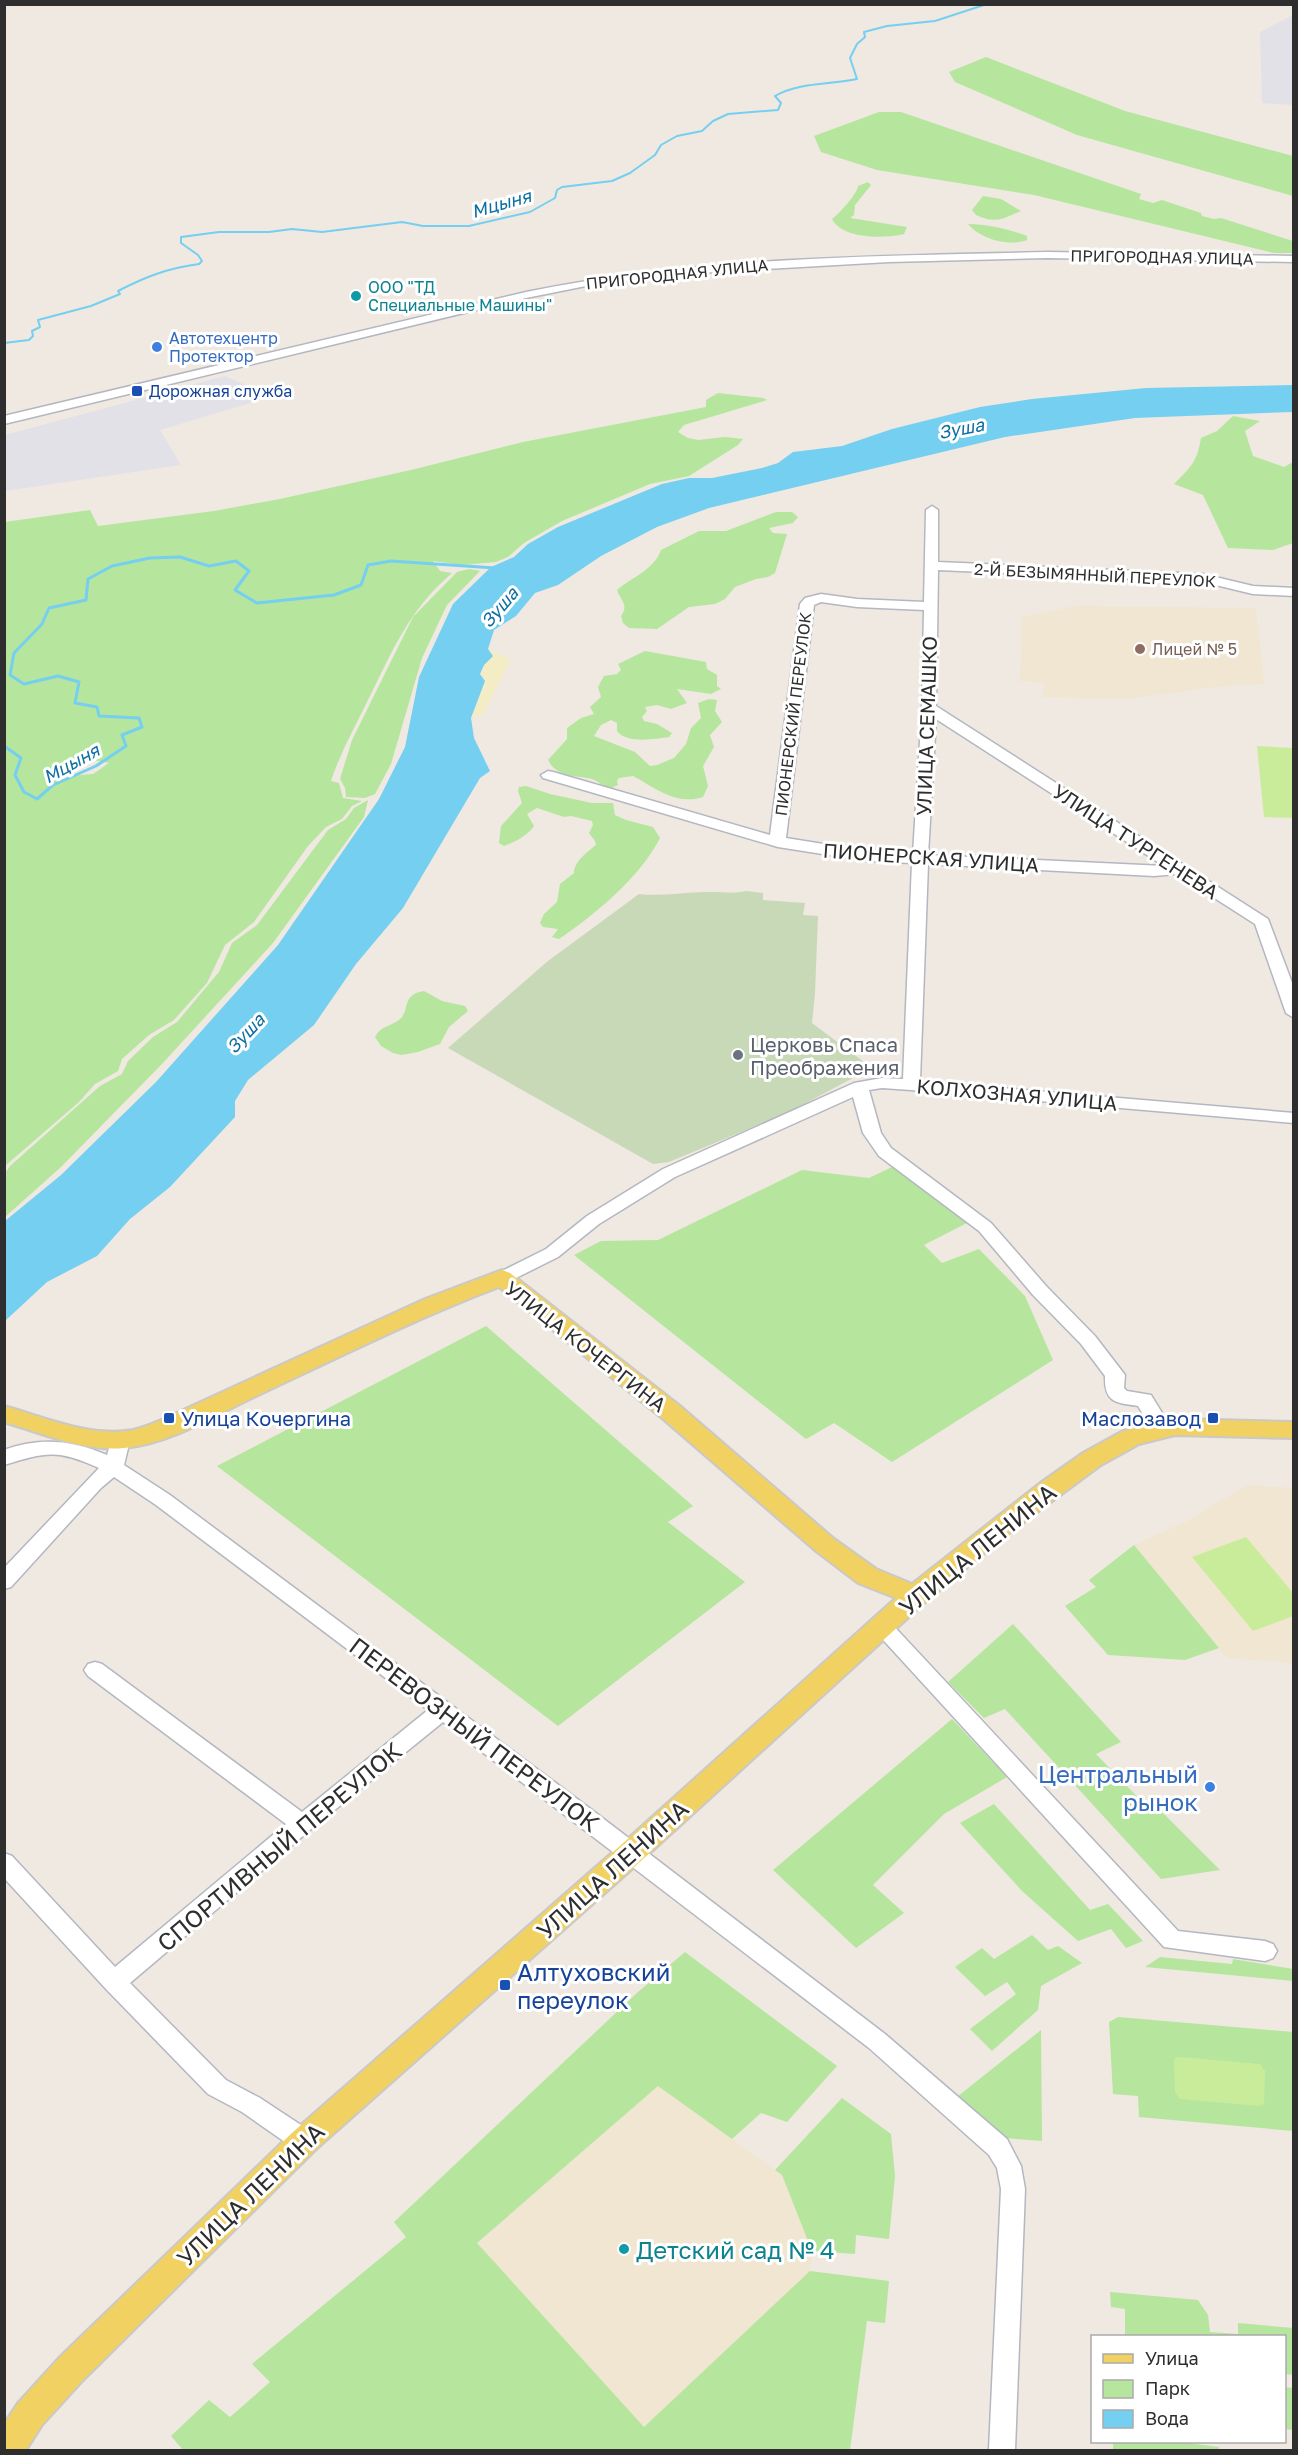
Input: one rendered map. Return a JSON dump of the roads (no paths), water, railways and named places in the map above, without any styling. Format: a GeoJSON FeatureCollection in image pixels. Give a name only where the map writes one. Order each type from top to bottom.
{"type":"FeatureCollection","features":[{"type":"Feature","properties":{"kind":"main road","name":"УЛИЦА КОЧЕРГИНА"},"geometry":{"type":"LineString","coordinates":[[120,1440],[177,1423],[433,1304],[502,1278],[671,1412],[825,1545],[867,1576],[915,1596]]}},
{"type":"Feature","properties":{"kind":"main road"},"geometry":{"type":"LineString","coordinates":[[4,1414],[84,1436],[120,1440]]}},
{"type":"Feature","properties":{"kind":"main road","name":"УЛИЦА ЛЕНИНА"},"geometry":{"type":"LineString","coordinates":[[7,2451],[30,2414],[71,2369],[304,2141],[631,1853],[915,1596],[1048,1490],[1083,1465],[1132,1437],[1162,1429],[1220,1426],[1293,1430]]}},
{"type":"Feature","properties":{"kind":"street","name":"ПРИГОРОДНАЯ УЛИЦА"},"geometry":{"type":"LineString","coordinates":[[4,420],[526,296],[591,282],[646,274],[779,264],[973,255],[1293,259]]}},
{"type":"Feature","properties":{"kind":"street","name":"УЛИЦА СЕМАШКО"},"geometry":{"type":"LineString","coordinates":[[911,1085],[929,708],[932,510]]}},
{"type":"Feature","properties":{"kind":"street","name":"2-Й БЕЗЫМЯННЫЙ ПЕРЕУЛОК"},"geometry":{"type":"LineString","coordinates":[[931,566],[1203,578],[1253,590],[1293,592]]}},
{"type":"Feature","properties":{"kind":"street","name":"ПИОНЕРСКИЙ ПЕРЕУЛОК"},"geometry":{"type":"LineString","coordinates":[[778,842],[778,827],[807,604],[821,598],[857,603],[931,606]]}},
{"type":"Feature","properties":{"kind":"street","name":"УЛИЦА ТУРГЕНЕВА"},"geometry":{"type":"LineString","coordinates":[[929,708],[1262,922],[1293,1013]]}},
{"type":"Feature","properties":{"kind":"street","name":"ПИОНЕРСКАЯ УЛИЦА"},"geometry":{"type":"LineString","coordinates":[[548,775],[778,842],[867,856],[1154,871],[1181,869]]}},
{"type":"Feature","properties":{"kind":"street","name":"КОЛХОЗНАЯ УЛИЦА"},"geometry":{"type":"LineString","coordinates":[[502,1278],[552,1253],[593,1220],[669,1173],[860,1087],[882,1083],[911,1085],[1293,1118]]}},
{"type":"Feature","properties":{"kind":"street"},"geometry":{"type":"LineString","coordinates":[[860,1087],[872,1133],[885,1152],[985,1227],[1040,1291],[1088,1340],[1115,1375],[1114,1390],[1121,1397],[1144,1400],[1162,1429]]}},
{"type":"Feature","properties":{"kind":"street"},"geometry":{"type":"LineString","coordinates":[[4,1582],[94,1483],[114,1466],[120,1440]]}},
{"type":"Feature","properties":{"kind":"street","name":"ПЕРЕВОЗНЫЙ ПЕРЕУЛОК"},"geometry":{"type":"LineString","coordinates":[[4,1458],[33,1448],[57,1445],[83,1452],[114,1466],[444,1710],[877,2041],[998,2147],[1009,2166],[1013,2189],[1002,2451]]}},
{"type":"Feature","properties":{"kind":"street"},"geometry":{"type":"LineString","coordinates":[[882,1626],[1172,1940],[1265,1951]]}},
{"type":"Feature","properties":{"kind":"street"},"geometry":{"type":"LineString","coordinates":[[95,1670],[302,1824]]}},
{"type":"Feature","properties":{"kind":"street","name":"СПОРТИВНЫЙ ПЕРЕУЛОК"},"geometry":{"type":"LineString","coordinates":[[114,1982],[302,1824],[444,1710]]}},
{"type":"Feature","properties":{"kind":"street"},"geometry":{"type":"LineString","coordinates":[[4,1862],[114,1982],[217,2087],[251,2105],[304,2141]]}},
{"type":"Feature","properties":{"kind":"water","name":"Зуша"},"geometry":{"type":"Polygon","coordinates":[[[1293,385],[1293,412],[1135,418],[1005,437],[709,508],[657,527],[601,556],[558,585],[535,593],[516,616],[494,630],[488,649],[493,656],[484,665],[480,674],[485,681],[471,718],[474,738],[490,771],[480,778],[403,908],[356,964],[314,1025],[248,1080],[235,1101],[235,1117],[170,1187],[130,1219],[97,1256],[47,1282],[5,1321],[5,1221],[61,1175],[156,1082],[278,945],[379,799],[405,747],[419,677],[453,604],[491,567],[514,557],[528,544],[558,527],[662,484],[689,478],[712,478],[762,468],[778,463],[793,452],[842,446],[892,429],[980,407],[1032,399],[1146,388],[1293,385]]]}},
{"type":"Feature","properties":{"kind":"waterway","name":"Мцыня"},"geometry":{"type":"LineString","coordinates":[[4,343],[29,340],[33,336],[32,331],[40,327],[38,320],[91,306],[120,294],[118,291],[138,281],[157,274],[199,264],[202,261],[198,255],[181,243],[181,237],[219,232],[269,232],[292,229],[322,232],[402,222],[423,226],[469,226],[530,212],[555,198],[557,190],[562,187],[612,181],[630,173],[655,155],[661,145],[677,136],[702,131],[713,121],[728,114],[778,110],[781,103],[775,96],[785,91],[857,79],[850,58],[857,44],[865,37],[864,32],[887,26],[935,21],[987,4]]}},
{"type":"Feature","properties":{"kind":"waterway","name":"Мцыня"},"geometry":{"type":"LineString","coordinates":[[4,746],[21,758],[15,775],[24,792],[37,799],[53,785],[96,766],[126,746],[122,735],[142,727],[139,718],[99,716],[97,707],[75,703],[79,682],[58,676],[24,684],[10,675],[14,653],[42,624],[49,608],[86,600],[88,579],[112,566],[150,558],[180,557],[209,566],[236,561],[249,571],[235,590],[257,603],[334,595],[361,585],[368,565],[391,561],[495,568]]}},
{"type":"Feature","properties":{"kind":"place","name":"ООО \"ТД Специальные Машины\""},"geometry":{"type":"Point","coordinates":[356,296]}},
{"type":"Feature","properties":{"kind":"place","name":"Автотехцентр Протектор"},"geometry":{"type":"Point","coordinates":[157,347]}},
{"type":"Feature","properties":{"kind":"place","name":"Дорожная служба"},"geometry":{"type":"Point","coordinates":[137,391]}},
{"type":"Feature","properties":{"kind":"place","name":"Лицей № 5"},"geometry":{"type":"Point","coordinates":[1140,649]}},
{"type":"Feature","properties":{"kind":"place","name":"Церковь Спаса Преображения"},"geometry":{"type":"Point","coordinates":[738,1055]}},
{"type":"Feature","properties":{"kind":"place","name":"Улица Кочергина"},"geometry":{"type":"Point","coordinates":[169,1418]}},
{"type":"Feature","properties":{"kind":"place","name":"Маслозавод"},"geometry":{"type":"Point","coordinates":[1213,1418]}},
{"type":"Feature","properties":{"kind":"place","name":"Центральный рынок"},"geometry":{"type":"Point","coordinates":[1210,1787]}},
{"type":"Feature","properties":{"kind":"place","name":"Алтуховский переулок"},"geometry":{"type":"Point","coordinates":[505,1985]}},
{"type":"Feature","properties":{"kind":"place","name":"Детский сад № 4"},"geometry":{"type":"Point","coordinates":[624,2249]}}]}
